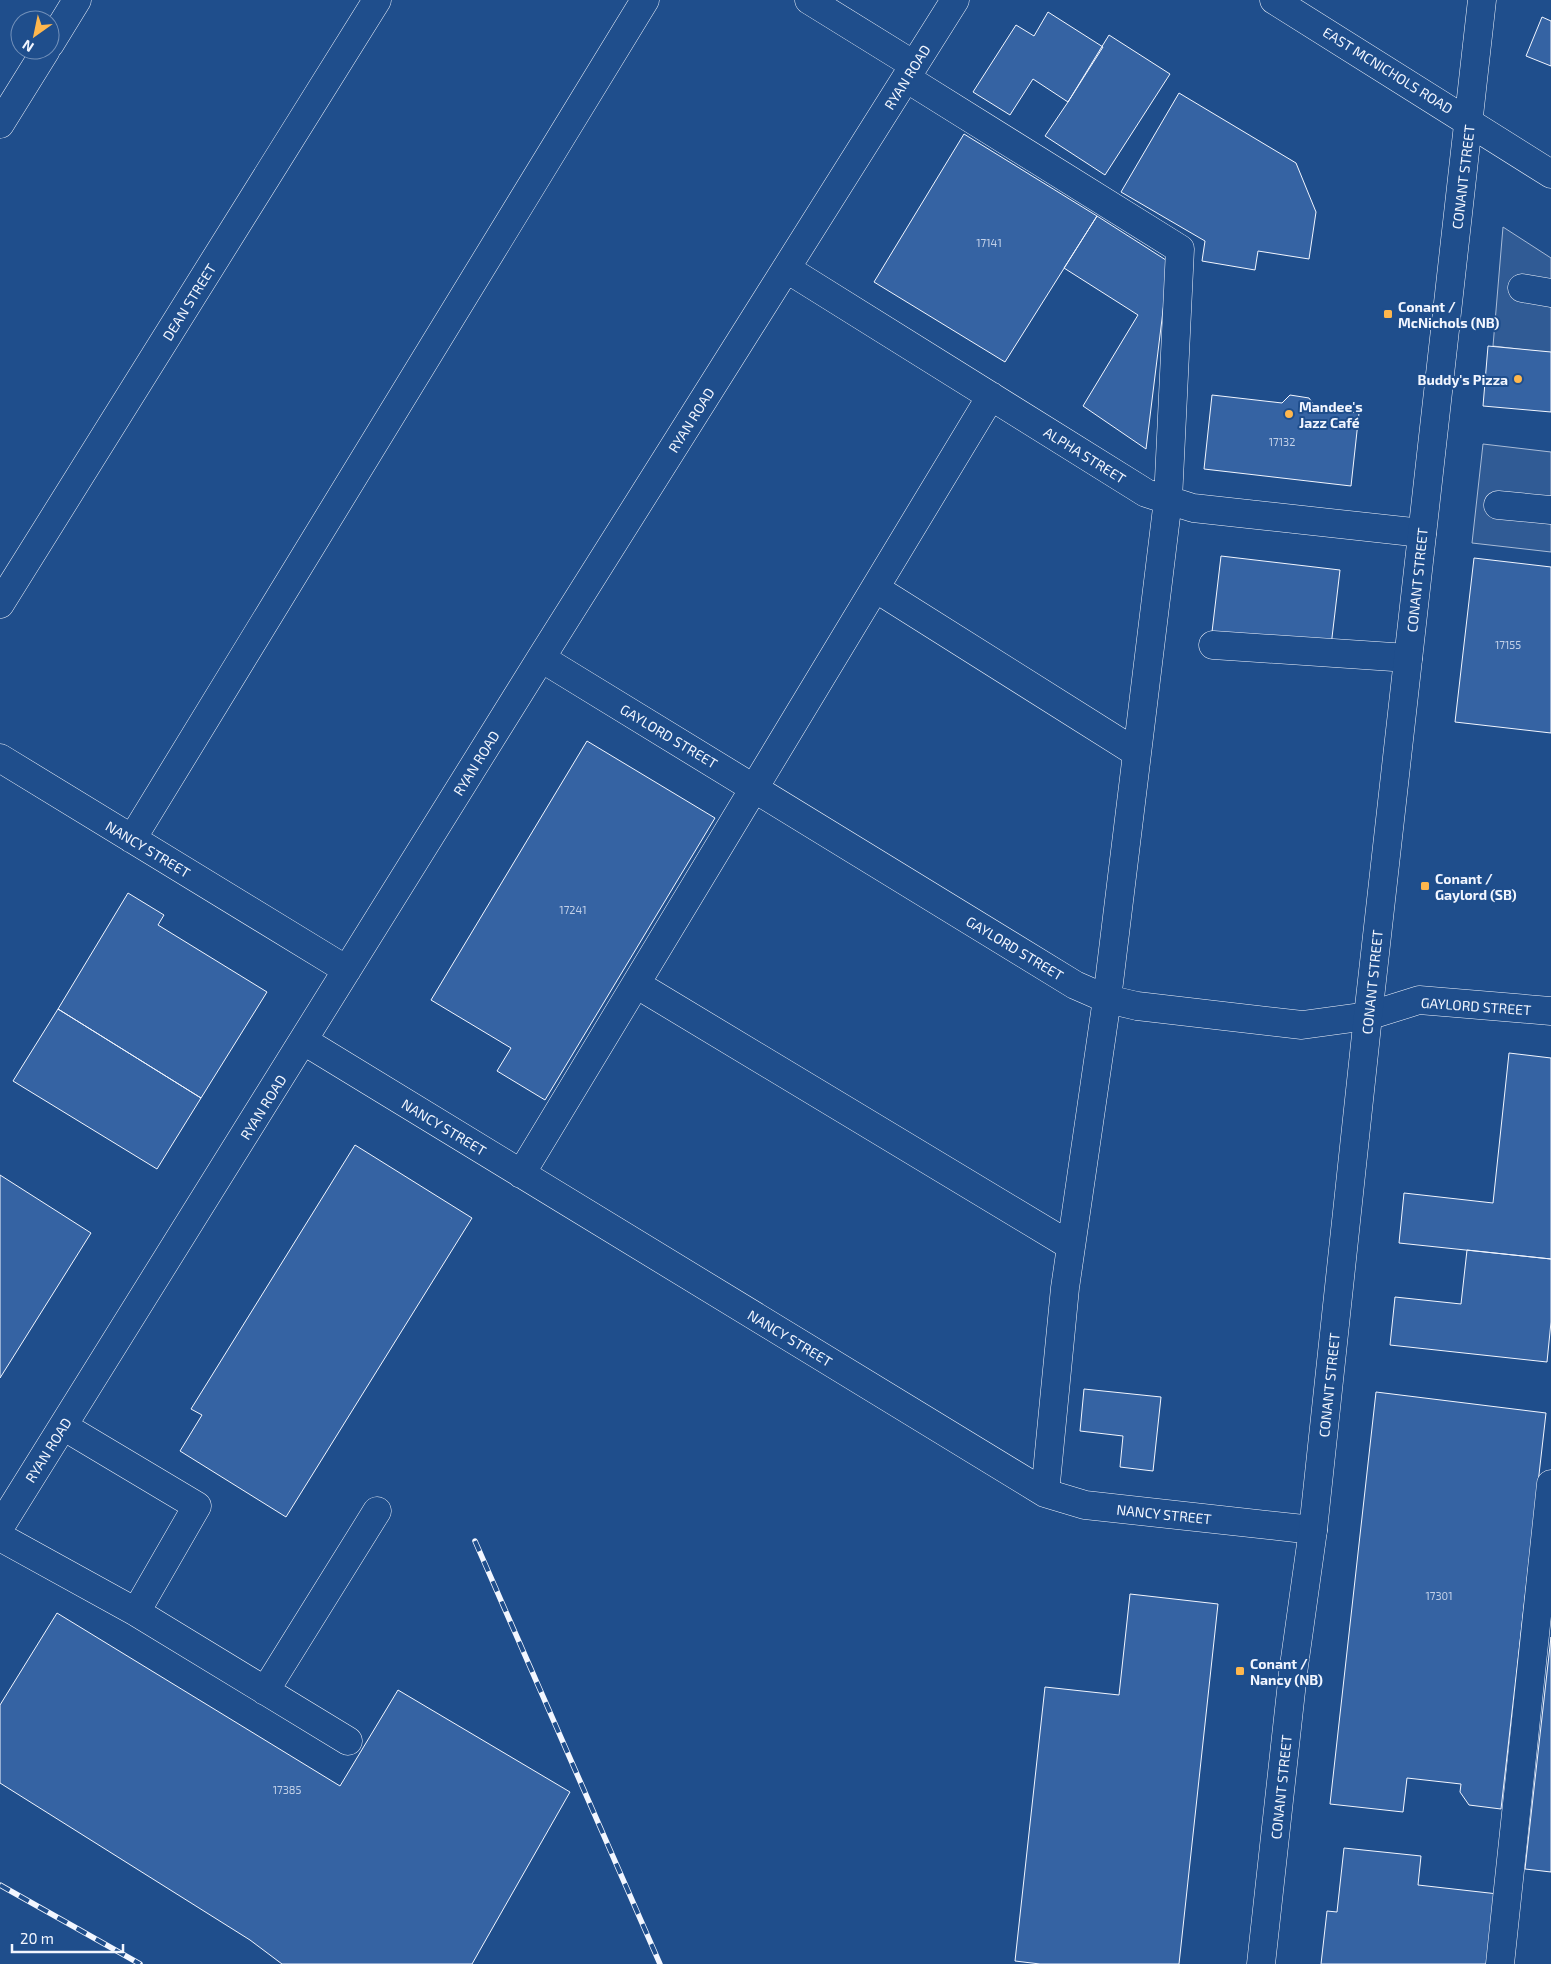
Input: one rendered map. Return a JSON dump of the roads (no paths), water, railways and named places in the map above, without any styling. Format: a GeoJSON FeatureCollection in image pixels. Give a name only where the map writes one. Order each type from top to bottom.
{"type":"FeatureCollection","features":[{"type":"Feature","properties":{"kind":"street"},"geometry":{"type":"LineString","coordinates":[[60,28],[77,0]]}},
{"type":"Feature","properties":{"kind":"street","name":"DEAN STREET"},"geometry":{"type":"LineString","coordinates":[[0,604],[378,0]]}},
{"type":"Feature","properties":{"kind":"street"},"geometry":{"type":"LineString","coordinates":[[132,839],[645,0]]}},
{"type":"Feature","properties":{"kind":"street"},"geometry":{"type":"LineString","coordinates":[[809,0],[910,72],[1180,249],[1168,500],[1107,999],[1065,1288],[1049,1495]]}},
{"type":"Feature","properties":{"kind":"street","name":"RYAN ROAD"},"geometry":{"type":"LineString","coordinates":[[0,1527],[541,658],[955,0]]}},
{"type":"Feature","properties":{"kind":"street","name":"EAST MCNICHOLS ROAD"},"geometry":{"type":"LineString","coordinates":[[1274,0],[1551,174]]}},
{"type":"Feature","properties":{"kind":"street","name":"CONANT STREET"},"geometry":{"type":"LineString","coordinates":[[1262,1964],[1293,1673],[1313,1530],[1368,1016],[1482,0]]}},
{"type":"Feature","properties":{"kind":"street"},"geometry":{"type":"LineString","coordinates":[[0,124],[40,60]]}},
{"type":"Feature","properties":{"kind":"street","name":"ALPHA STREET"},"geometry":{"type":"LineString","coordinates":[[787,269],[1146,493],[1193,508],[1422,533]]}},
{"type":"Feature","properties":{"kind":"street"},"geometry":{"type":"LineString","coordinates":[[1522,288],[1551,293]]}},
{"type":"Feature","properties":{"kind":"street"},"geometry":{"type":"LineString","coordinates":[[521,1174],[991,396]]}},
{"type":"Feature","properties":{"kind":"street"},"geometry":{"type":"LineString","coordinates":[[1498,505],[1551,510]]}},
{"type":"Feature","properties":{"kind":"street"},"geometry":{"type":"LineString","coordinates":[[875,588],[1137,753]]}},
{"type":"Feature","properties":{"kind":"street"},"geometry":{"type":"LineString","coordinates":[[1213,645],[1408,658]]}},
{"type":"Feature","properties":{"kind":"street","name":"GAYLORD STREET"},"geometry":{"type":"LineString","coordinates":[[541,658],[1075,985],[1107,999],[1137,1006],[1302,1025],[1368,1016],[1419,1000],[1551,1011]]}},
{"type":"Feature","properties":{"kind":"street","name":"NANCY STREET"},"geometry":{"type":"LineString","coordinates":[[0,758],[348,970]]}},
{"type":"Feature","properties":{"kind":"street"},"geometry":{"type":"LineString","coordinates":[[636,984],[1071,1246]]}},
{"type":"Feature","properties":{"kind":"street","name":"NANCY STREET"},"geometry":{"type":"LineString","coordinates":[[304,1041],[1049,1495],[1085,1505],[1313,1530]]}},
{"type":"Feature","properties":{"kind":"street"},"geometry":{"type":"LineString","coordinates":[[63,1426],[197,1506],[136,1612]]}},
{"type":"Feature","properties":{"kind":"street"},"geometry":{"type":"LineString","coordinates":[[1500,1964],[1551,1484]]}},
{"type":"Feature","properties":{"kind":"street"},"geometry":{"type":"LineString","coordinates":[[265,1691],[377,1511]]}},
{"type":"Feature","properties":{"kind":"street"},"geometry":{"type":"LineString","coordinates":[[0,1537],[136,1612],[348,1741]]}},
{"type":"Feature","properties":{"kind":"railway"},"geometry":{"type":"LineString","coordinates":[[475,1541],[660,1964]]}},
{"type":"Feature","properties":{"kind":"railway"},"geometry":{"type":"LineString","coordinates":[[0,1885],[140,1964]]}},
{"type":"Feature","properties":{"kind":"place","name":"Conant / McNichols (NB)"},"geometry":{"type":"Point","coordinates":[1388,314]}},
{"type":"Feature","properties":{"kind":"place","name":"Buddy's Pizza"},"geometry":{"type":"Point","coordinates":[1518,379]}},
{"type":"Feature","properties":{"kind":"place","name":"Mandee's Jazz Café"},"geometry":{"type":"Point","coordinates":[1289,414]}},
{"type":"Feature","properties":{"kind":"place","name":"Conant / Gaylord (SB)"},"geometry":{"type":"Point","coordinates":[1425,886]}},
{"type":"Feature","properties":{"kind":"place","name":"Conant / Nancy (NB)"},"geometry":{"type":"Point","coordinates":[1240,1671]}}]}
